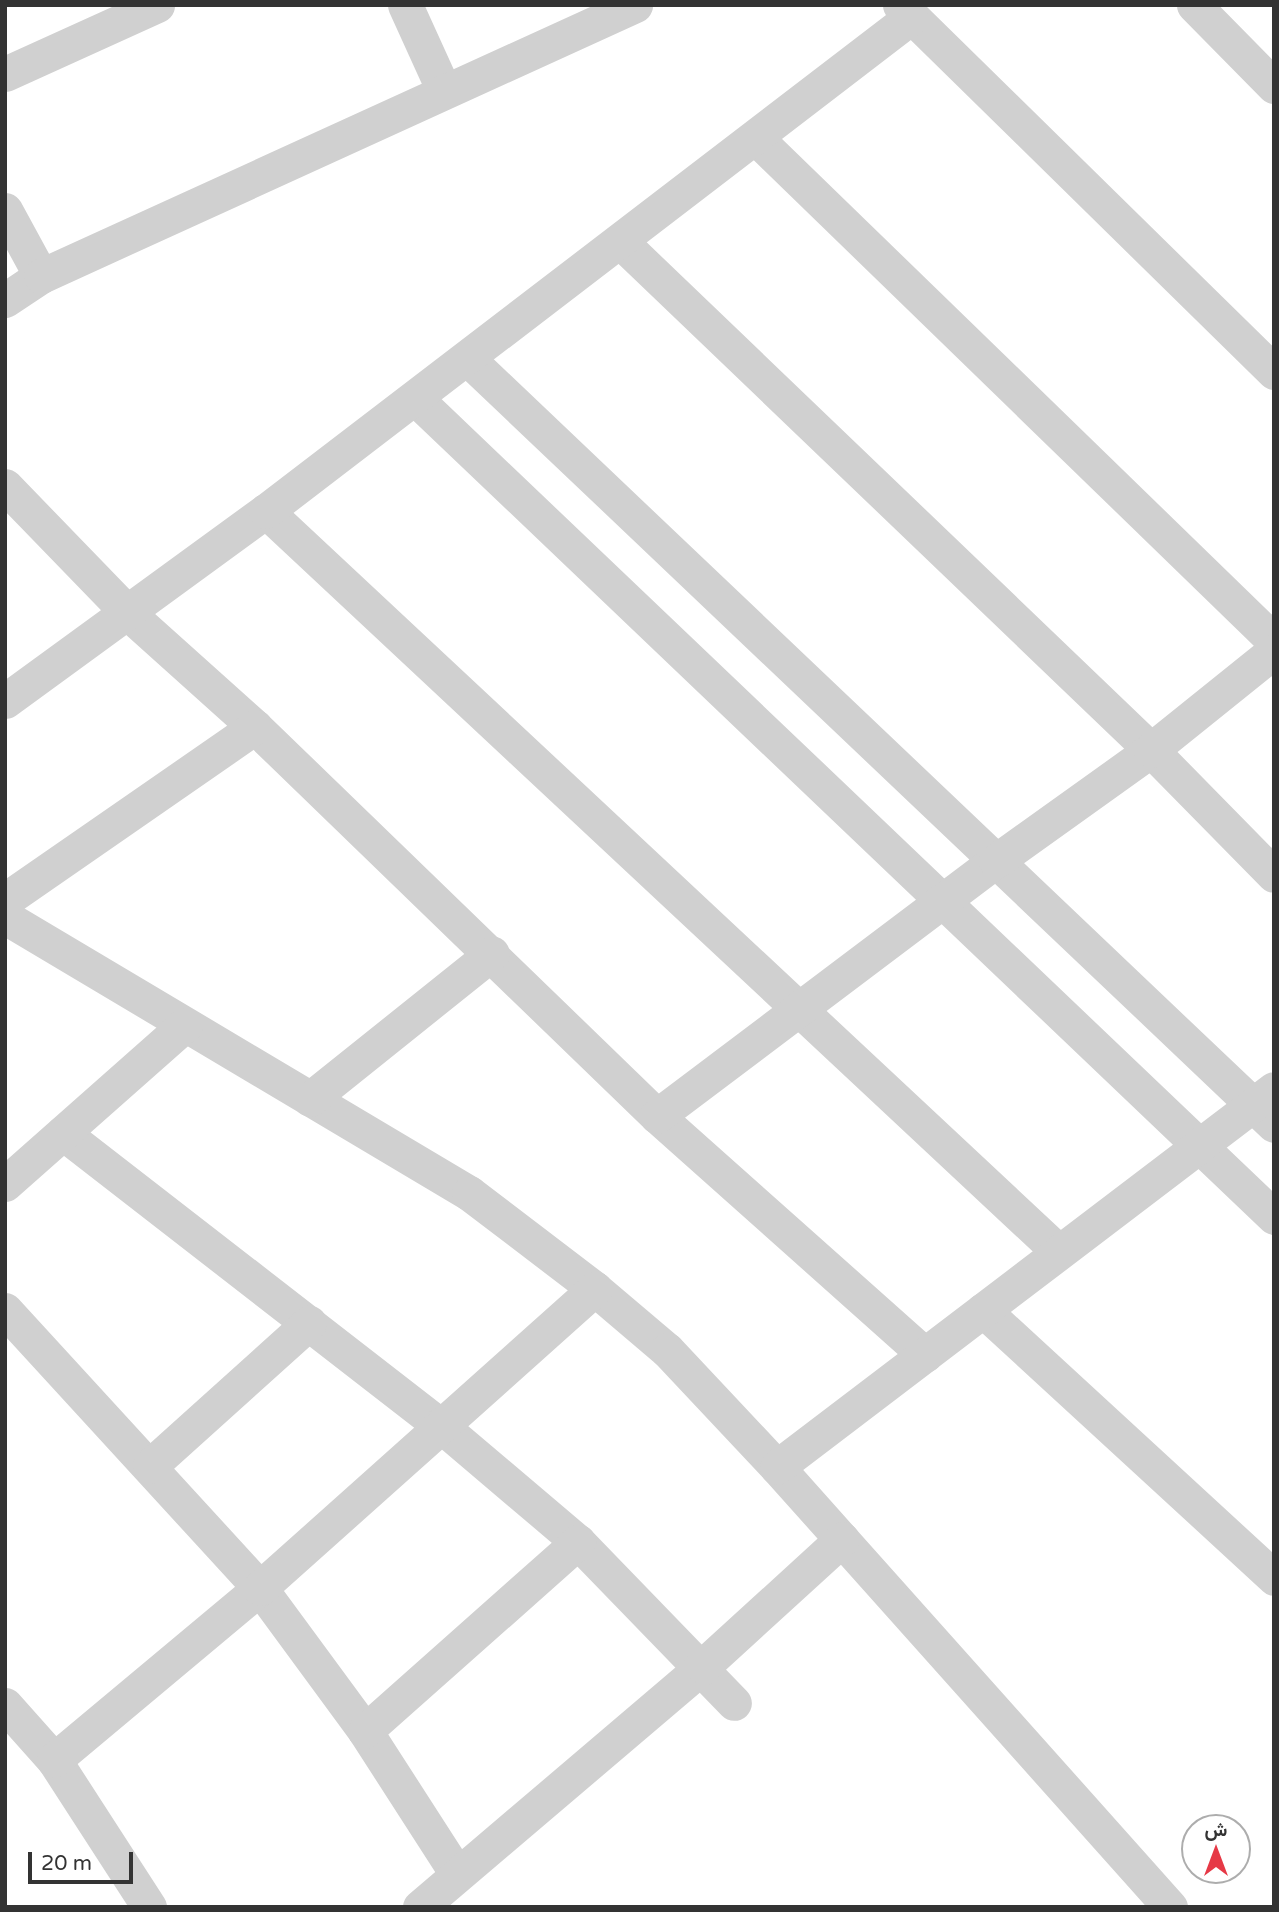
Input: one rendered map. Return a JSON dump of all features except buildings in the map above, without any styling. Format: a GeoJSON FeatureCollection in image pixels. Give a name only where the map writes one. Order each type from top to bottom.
{"type":"FeatureCollection","features":[{"type":"Feature","properties":{"kind":"street"},"geometry":{"type":"LineString","coordinates":[[5,74],[157,5]]}},
{"type":"Feature","properties":{"kind":"street"},"geometry":{"type":"LineString","coordinates":[[405,5],[444,91]]}},
{"type":"Feature","properties":{"kind":"street"},"geometry":{"type":"LineString","coordinates":[[5,300],[41,276],[444,91],[596,13],[635,5]]}},
{"type":"Feature","properties":{"kind":"street"},"geometry":{"type":"LineString","coordinates":[[1194,5],[1274,86]]}},
{"type":"Feature","properties":{"kind":"street"},"geometry":{"type":"LineString","coordinates":[[5,701],[129,614],[756,138],[905,11],[1274,372]]}},
{"type":"Feature","properties":{"kind":"street"},"geometry":{"type":"LineString","coordinates":[[756,138],[1274,641]]}},
{"type":"Feature","properties":{"kind":"street"},"geometry":{"type":"LineString","coordinates":[[5,210],[41,276]]}},
{"type":"Feature","properties":{"kind":"street"},"geometry":{"type":"LineString","coordinates":[[620,241],[1151,750],[1274,875]]}},
{"type":"Feature","properties":{"kind":"street"},"geometry":{"type":"LineString","coordinates":[[467,358],[996,861],[1267,1106],[1198,1146],[776,1467]]}},
{"type":"Feature","properties":{"kind":"street"},"geometry":{"type":"LineString","coordinates":[[415,398],[945,900],[1274,1217]]}},
{"type":"Feature","properties":{"kind":"street"},"geometry":{"type":"LineString","coordinates":[[5,486],[129,614],[255,727],[492,953],[657,1116],[925,1355]]}},
{"type":"Feature","properties":{"kind":"street"},"geometry":{"type":"LineString","coordinates":[[266,511],[1059,1252]]}},
{"type":"Feature","properties":{"kind":"street"},"geometry":{"type":"LineString","coordinates":[[657,1116],[802,1011],[996,861],[1151,750],[1274,651]]}},
{"type":"Feature","properties":{"kind":"street"},"geometry":{"type":"LineString","coordinates":[[5,900],[255,727]]}},
{"type":"Feature","properties":{"kind":"street"},"geometry":{"type":"LineString","coordinates":[[5,917],[469,1193],[595,1289],[667,1350],[842,1539],[1170,1907]]}},
{"type":"Feature","properties":{"kind":"street"},"geometry":{"type":"LineString","coordinates":[[310,1099],[492,953]]}},
{"type":"Feature","properties":{"kind":"street"},"geometry":{"type":"LineString","coordinates":[[5,1184],[186,1025]]}},
{"type":"Feature","properties":{"kind":"street"},"geometry":{"type":"LineString","coordinates":[[63,1133],[440,1424],[578,1542],[703,1666],[734,1703]]}},
{"type":"Feature","properties":{"kind":"street"},"geometry":{"type":"LineString","coordinates":[[54,1760],[260,1588],[440,1424],[595,1289]]}},
{"type":"Feature","properties":{"kind":"street"},"geometry":{"type":"LineString","coordinates":[[5,1310],[260,1588],[365,1731],[457,1874]]}},
{"type":"Feature","properties":{"kind":"street"},"geometry":{"type":"LineString","coordinates":[[983,1310],[1274,1578]]}},
{"type":"Feature","properties":{"kind":"street"},"geometry":{"type":"LineString","coordinates":[[150,1466],[309,1323]]}},
{"type":"Feature","properties":{"kind":"street"},"geometry":{"type":"LineString","coordinates":[[420,1907],[703,1666],[842,1539]]}},
{"type":"Feature","properties":{"kind":"street"},"geometry":{"type":"LineString","coordinates":[[365,1731],[578,1542]]}},
{"type":"Feature","properties":{"kind":"street"},"geometry":{"type":"LineString","coordinates":[[5,1704],[54,1760],[149,1907]]}}]}
